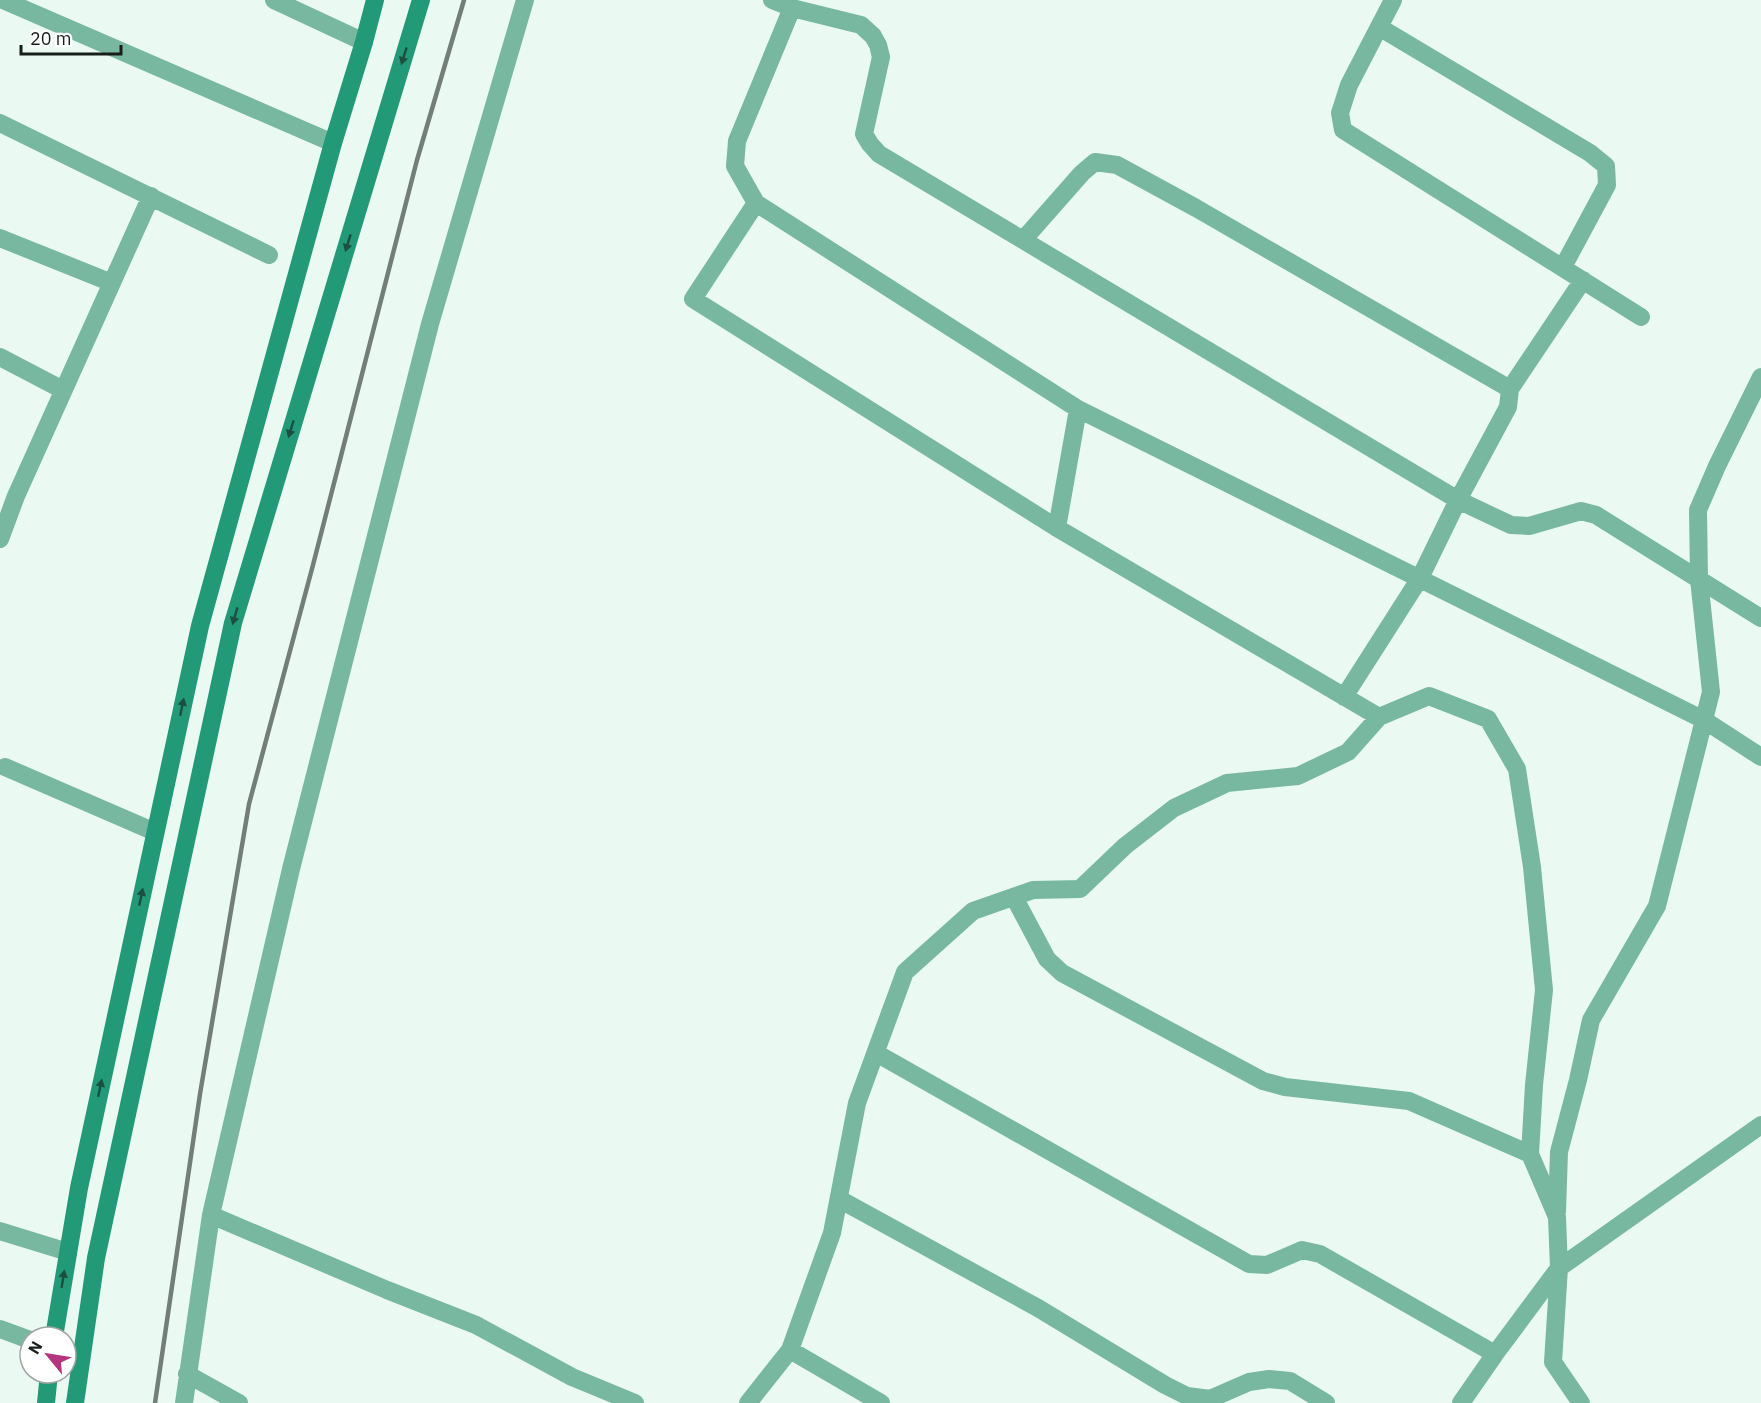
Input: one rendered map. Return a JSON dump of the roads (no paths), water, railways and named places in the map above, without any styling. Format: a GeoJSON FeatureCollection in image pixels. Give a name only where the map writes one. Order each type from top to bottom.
{"type":"FeatureCollection","features":[{"type":"Feature","properties":{"kind":"street"},"geometry":{"type":"LineString","coordinates":[[3,0],[333,143]]}},
{"type":"Feature","properties":{"kind":"street"},"geometry":{"type":"LineString","coordinates":[[274,0],[364,42]]}},
{"type":"Feature","properties":{"kind":"street"},"geometry":{"type":"LineString","coordinates":[[56,1325],[81,1176],[200,626],[333,143],[375,0]]}},
{"type":"Feature","properties":{"kind":"street"},"geometry":{"type":"LineString","coordinates":[[75,1403],[96,1258],[233,623],[421,0]]}},
{"type":"Feature","properties":{"kind":"street"},"geometry":{"type":"LineString","coordinates":[[184,1403],[211,1215],[291,869],[429,324],[525,0]]}},
{"type":"Feature","properties":{"kind":"street"},"geometry":{"type":"LineString","coordinates":[[772,0],[792,8],[861,25],[873,36],[881,57],[864,134],[879,154],[1458,500],[1511,525],[1529,525],[1581,512],[1596,516],[1761,618]]}},
{"type":"Feature","properties":{"kind":"street"},"geometry":{"type":"LineString","coordinates":[[1393,0],[1349,85],[1340,113],[1343,130],[1641,317]]}},
{"type":"Feature","properties":{"kind":"street"},"geometry":{"type":"LineString","coordinates":[[792,8],[737,141],[735,166],[756,202],[1078,409],[1704,720],[1761,757]]}},
{"type":"Feature","properties":{"kind":"street"},"geometry":{"type":"LineString","coordinates":[[1379,27],[1590,153],[1606,166],[1607,185],[1563,267]]}},
{"type":"Feature","properties":{"kind":"street"},"geometry":{"type":"LineString","coordinates":[[0,123],[268,255]]}},
{"type":"Feature","properties":{"kind":"street"},"geometry":{"type":"LineString","coordinates":[[1023,240],[1082,173],[1095,162],[1117,165],[1510,389]]}},
{"type":"Feature","properties":{"kind":"street"},"geometry":{"type":"LineString","coordinates":[[0,539],[8,494],[63,390],[151,196]]}},
{"type":"Feature","properties":{"kind":"street"},"geometry":{"type":"LineString","coordinates":[[756,202],[693,299],[1057,528],[1379,717]]}},
{"type":"Feature","properties":{"kind":"street"},"geometry":{"type":"LineString","coordinates":[[0,238],[112,283]]}},
{"type":"Feature","properties":{"kind":"street"},"geometry":{"type":"LineString","coordinates":[[1344,697],[1419,578],[1508,407],[1510,389],[1583,280]]}},
{"type":"Feature","properties":{"kind":"street"},"geometry":{"type":"LineString","coordinates":[[0,357],[63,390]]}},
{"type":"Feature","properties":{"kind":"street"},"geometry":{"type":"LineString","coordinates":[[1581,1403],[1554,1362],[1559,1268],[1557,1217],[1559,1152],[1591,1020],[1657,906],[1711,692],[1699,579],[1698,510],[1717,466],[1761,378]]}},
{"type":"Feature","properties":{"kind":"street"},"geometry":{"type":"LineString","coordinates":[[1057,528],[1078,409]]}},
{"type":"Feature","properties":{"kind":"street"},"geometry":{"type":"LineString","coordinates":[[748,1403],[789,1350],[832,1233],[857,1103],[905,972],[974,911],[1033,890],[1080,890],[1125,846],[1174,808],[1227,783],[1298,776],[1348,752],[1379,717],[1429,696],[1488,719],[1517,769],[1532,867],[1544,990],[1534,1085],[1530,1154],[1557,1217]]}},
{"type":"Feature","properties":{"kind":"street"},"geometry":{"type":"LineString","coordinates":[[2,770],[155,832]]}},
{"type":"Feature","properties":{"kind":"street"},"geometry":{"type":"LineString","coordinates":[[1014,897],[1047,959],[1062,973],[1263,1081],[1285,1087],[1409,1101],[1530,1154]]}},
{"type":"Feature","properties":{"kind":"street"},"geometry":{"type":"LineString","coordinates":[[876,1053],[1249,1264],[1267,1266],[1302,1250],[1320,1254],[1495,1354]]}},
{"type":"Feature","properties":{"kind":"street"},"geometry":{"type":"LineString","coordinates":[[1461,1403],[1559,1268],[1761,1125]]}},
{"type":"Feature","properties":{"kind":"street"},"geometry":{"type":"LineString","coordinates":[[839,1199],[1038,1308],[1187,1396],[1210,1400],[1249,1382],[1269,1378],[1290,1380],[1326,1403]]}},
{"type":"Feature","properties":{"kind":"street"},"geometry":{"type":"LineString","coordinates":[[211,1215],[476,1325],[572,1377],[635,1403]]}},
{"type":"Feature","properties":{"kind":"street"},"geometry":{"type":"LineString","coordinates":[[0,1231],[68,1252]]}},
{"type":"Feature","properties":{"kind":"street"},"geometry":{"type":"LineString","coordinates":[[0,1329],[18,1336]]}},
{"type":"Feature","properties":{"kind":"street"},"geometry":{"type":"LineString","coordinates":[[789,1350],[881,1403]]}},
{"type":"Feature","properties":{"kind":"street"},"geometry":{"type":"LineString","coordinates":[[187,1374],[239,1403]]}},
{"type":"Feature","properties":{"kind":"street"},"geometry":{"type":"LineString","coordinates":[[46,1403],[48,1385]]}},
{"type":"Feature","properties":{"kind":"street"},"geometry":{"type":"LineString","coordinates":[[1165,1385],[1168,1403]]}},
{"type":"Feature","properties":{"kind":"railway"},"geometry":{"type":"LineString","coordinates":[[155,1403],[200,1094],[249,804],[417,160],[464,0]]}}]}
